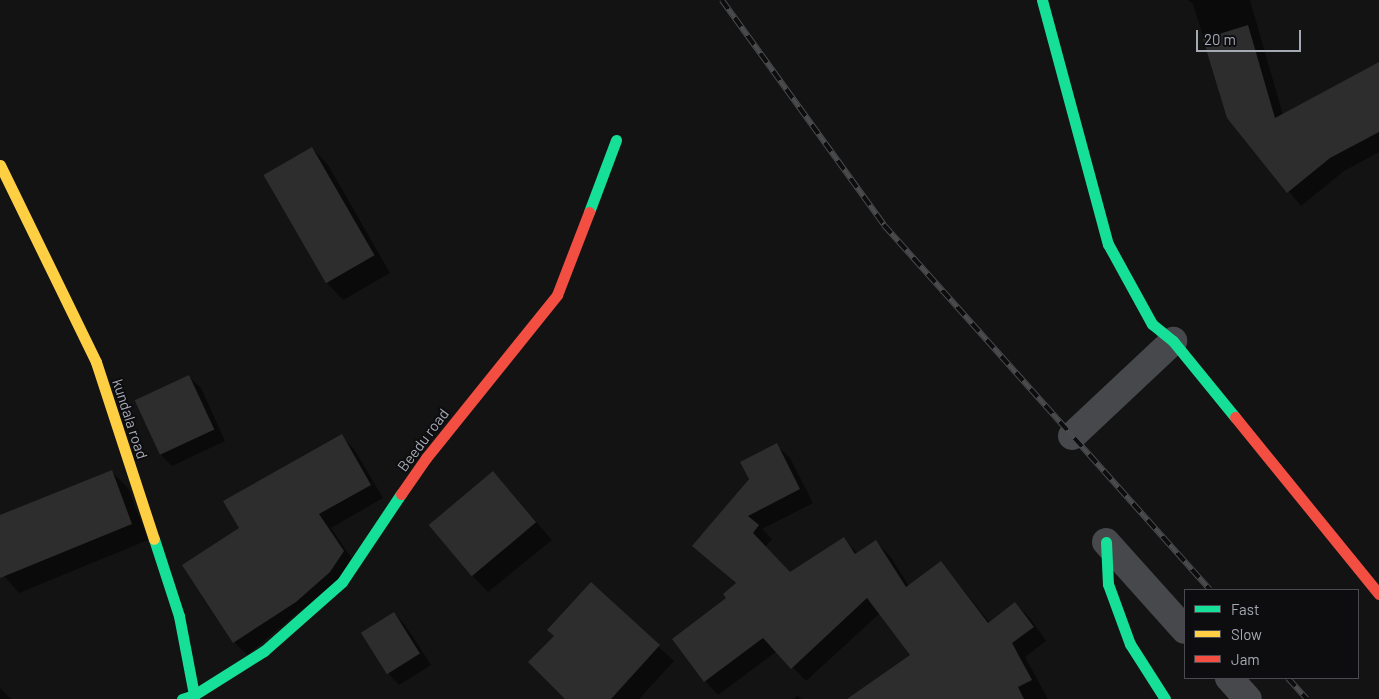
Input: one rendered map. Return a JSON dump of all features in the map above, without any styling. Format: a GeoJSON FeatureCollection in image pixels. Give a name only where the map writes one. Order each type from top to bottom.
{"type":"FeatureCollection","features":[{"type":"Feature","properties":{"kind":"street"},"geometry":{"type":"LineString","coordinates":[[1042,0],[1108,244],[1152,324],[1173,341],[1379,594]]}},
{"type":"Feature","properties":{"kind":"street","name":"Beedu road"},"geometry":{"type":"LineString","coordinates":[[182,699],[194,695],[264,651],[342,582],[426,458],[557,295],[616,140]]}},
{"type":"Feature","properties":{"kind":"street","name":"kundala road"},"geometry":{"type":"LineString","coordinates":[[0,165],[96,362],[179,616],[194,695]]}},
{"type":"Feature","properties":{"kind":"street"},"geometry":{"type":"LineString","coordinates":[[1072,436],[1173,341]]}},
{"type":"Feature","properties":{"kind":"street"},"geometry":{"type":"LineString","coordinates":[[1106,542],[1184,629]]}},
{"type":"Feature","properties":{"kind":"street"},"geometry":{"type":"LineString","coordinates":[[1106,542],[1108,584],[1130,644],[1165,699]]}},
{"type":"Feature","properties":{"kind":"street"},"geometry":{"type":"LineString","coordinates":[[1230,679],[1248,699]]}},
{"type":"Feature","properties":{"kind":"building"},"geometry":{"type":"Polygon","coordinates":[[[1248,25],[1275,118],[1379,62],[1379,132],[1330,158],[1287,193],[1227,118],[1203,39],[1248,25]]]}},
{"type":"Feature","properties":{"kind":"building"},"geometry":{"type":"Polygon","coordinates":[[[312,147],[374,255],[326,283],[264,175],[312,147]]]}},
{"type":"Feature","properties":{"kind":"building"},"geometry":{"type":"Polygon","coordinates":[[[189,375],[214,429],[160,455],[135,400],[189,375]]]}},
{"type":"Feature","properties":{"kind":"building"},"geometry":{"type":"Polygon","coordinates":[[[342,434],[371,485],[319,514],[344,551],[330,572],[296,602],[233,643],[182,565],[239,528],[223,501],[342,434]]]}},
{"type":"Feature","properties":{"kind":"building"},"geometry":{"type":"Polygon","coordinates":[[[777,443],[800,489],[748,516],[759,525],[753,533],[790,572],[844,537],[855,554],[876,540],[906,587],[941,561],[988,623],[1015,602],[1034,627],[1012,643],[1032,680],[1018,687],[1024,699],[847,699],[910,655],[867,598],[791,669],[763,638],[704,682],[672,639],[726,598],[723,594],[736,583],[692,546],[749,479],[740,462],[777,443]]]}},
{"type":"Feature","properties":{"kind":"building"},"geometry":{"type":"Polygon","coordinates":[[[112,470],[132,524],[0,578],[0,515],[112,470]]]}},
{"type":"Feature","properties":{"kind":"building"},"geometry":{"type":"Polygon","coordinates":[[[493,471],[536,522],[472,576],[429,525],[493,471]]]}},
{"type":"Feature","properties":{"kind":"building"},"geometry":{"type":"Polygon","coordinates":[[[591,582],[660,645],[611,699],[565,699],[528,662],[554,636],[547,630],[591,582]]]}},
{"type":"Feature","properties":{"kind":"building"},"geometry":{"type":"Polygon","coordinates":[[[394,612],[420,654],[387,674],[361,633],[394,612]]]}},
{"type":"Feature","properties":{"kind":"railway"},"geometry":{"type":"LineString","coordinates":[[722,0],[884,225],[1209,589]]}},
{"type":"Feature","properties":{"kind":"railway"},"geometry":{"type":"LineString","coordinates":[[1289,679],[1307,699]]}},
{"type":"Feature","properties":{"kind":"traffic: fast"},"geometry":{"type":"LineString","coordinates":[[1042,0],[1108,244],[1152,324],[1173,341],[1235,417]]}},
{"type":"Feature","properties":{"kind":"traffic: fast"},"geometry":{"type":"LineString","coordinates":[[589,212],[616,140]]}},
{"type":"Feature","properties":{"kind":"traffic: fast"},"geometry":{"type":"LineString","coordinates":[[182,699],[194,695],[264,651],[342,582],[401,494]]}},
{"type":"Feature","properties":{"kind":"traffic: fast"},"geometry":{"type":"LineString","coordinates":[[154,539],[179,616],[194,695]]}},
{"type":"Feature","properties":{"kind":"traffic: fast"},"geometry":{"type":"LineString","coordinates":[[1106,542],[1108,584],[1130,644],[1165,699]]}},
{"type":"Feature","properties":{"kind":"traffic: slow"},"geometry":{"type":"LineString","coordinates":[[0,165],[96,362],[154,539]]}},
{"type":"Feature","properties":{"kind":"traffic: jam"},"geometry":{"type":"LineString","coordinates":[[401,494],[426,458],[557,295],[589,212]]}},
{"type":"Feature","properties":{"kind":"traffic: jam"},"geometry":{"type":"LineString","coordinates":[[1235,417],[1379,594]]}}]}
